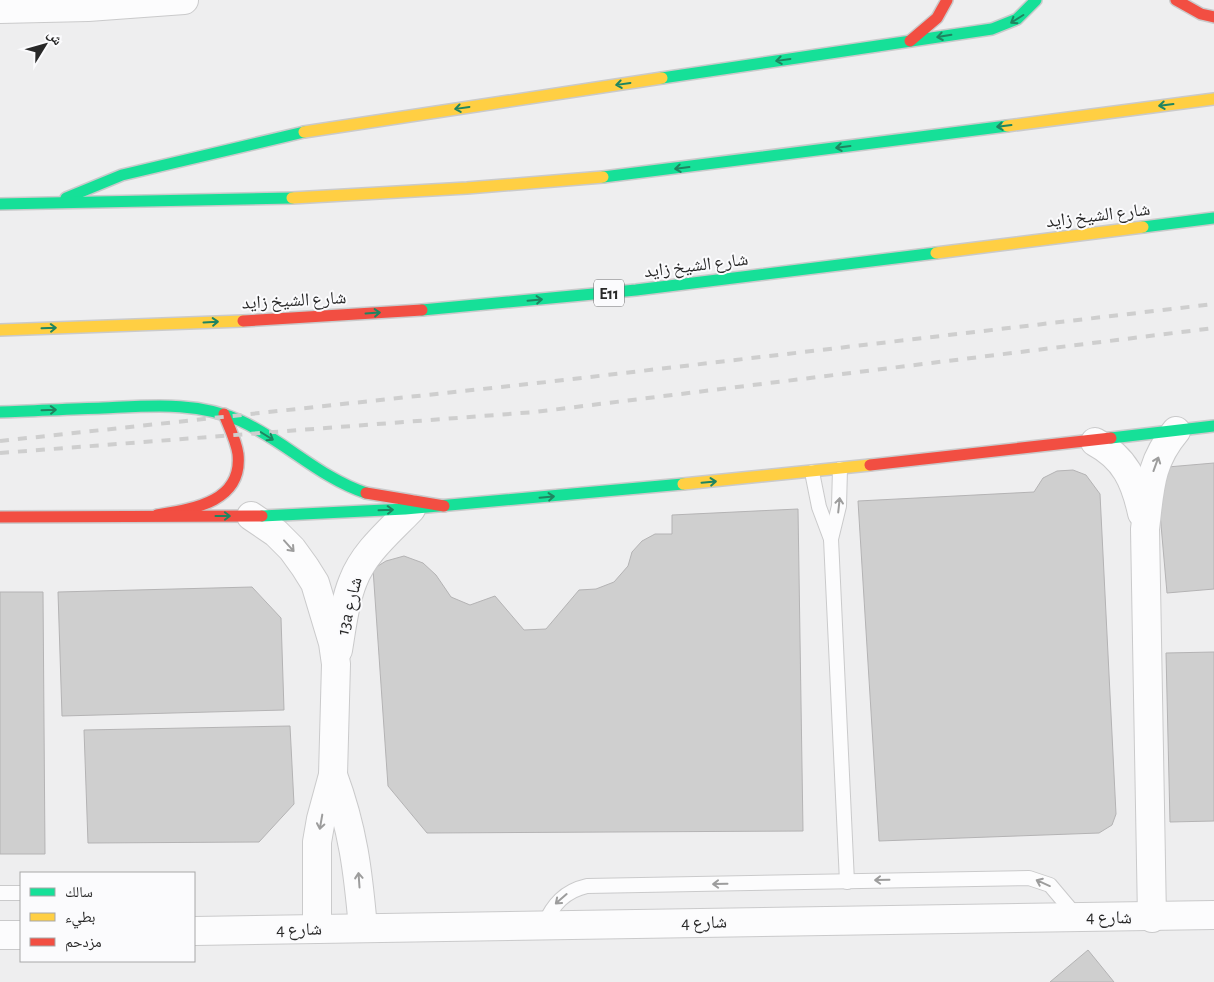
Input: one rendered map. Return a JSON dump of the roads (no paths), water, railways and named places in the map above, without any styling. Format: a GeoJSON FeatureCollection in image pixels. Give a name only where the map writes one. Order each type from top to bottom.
{"type":"FeatureCollection","features":[{"type":"Feature","properties":{"kind":"main road"},"geometry":{"type":"LineString","coordinates":[[910,41],[932,24],[944,11],[947,0]]}},
{"type":"Feature","properties":{"kind":"main road"},"geometry":{"type":"LineString","coordinates":[[52,204],[122,175],[296,133],[1005,26],[1026,13],[1036,0]]}},
{"type":"Feature","properties":{"kind":"main road"},"geometry":{"type":"LineString","coordinates":[[1176,0],[1200,14],[1214,17]]}},
{"type":"Feature","properties":{"kind":"main road"},"geometry":{"type":"LineString","coordinates":[[0,204],[252,201],[432,192],[527,184],[622,175],[1214,99]]}},
{"type":"Feature","properties":{"kind":"main road","name":"شارع الشيخ زايد"},"geometry":{"type":"LineString","coordinates":[[0,330],[191,324],[485,305],[635,290],[1214,218]]}},
{"type":"Feature","properties":{"kind":"main road"},"geometry":{"type":"LineString","coordinates":[[0,412],[145,406],[202,410],[224,414],[250,425],[310,466],[360,492],[376,497],[444,506]]}},
{"type":"Feature","properties":{"kind":"main road"},"geometry":{"type":"LineString","coordinates":[[157,515],[194,509],[224,495],[231,486],[239,471],[239,455],[224,414]]}},
{"type":"Feature","properties":{"kind":"main road"},"geometry":{"type":"LineString","coordinates":[[0,517],[251,516],[411,509],[840,470],[1095,442],[1214,426]]}},
{"type":"Feature","properties":{"kind":"street"},"geometry":{"type":"LineString","coordinates":[[0,9],[184,0]]}},
{"type":"Feature","properties":{"kind":"street"},"geometry":{"type":"LineString","coordinates":[[1152,918],[1145,529],[1154,467],[1159,454],[1176,432]]}},
{"type":"Feature","properties":{"kind":"street"},"geometry":{"type":"LineString","coordinates":[[1095,442],[1118,458],[1130,475],[1138,494],[1145,529]]}},
{"type":"Feature","properties":{"kind":"street","name":"13a شارع"},"geometry":{"type":"LineString","coordinates":[[317,929],[317,842],[333,775],[336,664],[349,592],[356,573],[369,553],[411,509]]}},
{"type":"Feature","properties":{"kind":"street","name":"13a شارع"},"geometry":{"type":"LineString","coordinates":[[251,516],[276,532],[292,549],[315,584],[328,623],[336,664]]}},
{"type":"Feature","properties":{"kind":"street","name":"13a شارع"},"geometry":{"type":"LineString","coordinates":[[333,775],[344,804],[358,864],[363,928]]}},
{"type":"Feature","properties":{"kind":"street","name":"شارع 4"},"geometry":{"type":"LineString","coordinates":[[195,931],[1077,917],[1152,918],[1214,915]]}},
{"type":"Feature","properties":{"kind":"street"},"geometry":{"type":"LineString","coordinates":[[0,935],[20,935]]}},
{"type":"Feature","properties":{"kind":"lane"},"geometry":{"type":"LineString","coordinates":[[840,470],[839,506],[831,539],[847,882]]}},
{"type":"Feature","properties":{"kind":"lane"},"geometry":{"type":"LineString","coordinates":[[812,472],[819,507],[831,539]]}},
{"type":"Feature","properties":{"kind":"lane"},"geometry":{"type":"LineString","coordinates":[[544,925],[556,903],[576,889],[587,886],[1029,878],[1050,885],[1077,917]]}},
{"type":"Feature","properties":{"kind":"lane"},"geometry":{"type":"LineString","coordinates":[[0,893],[20,893]]}},
{"type":"Feature","properties":{"kind":"railway"},"geometry":{"type":"LineString","coordinates":[[0,441],[547,382],[1214,304]]}},
{"type":"Feature","properties":{"kind":"railway"},"geometry":{"type":"LineString","coordinates":[[0,453],[535,412],[1214,328]]}}]}
